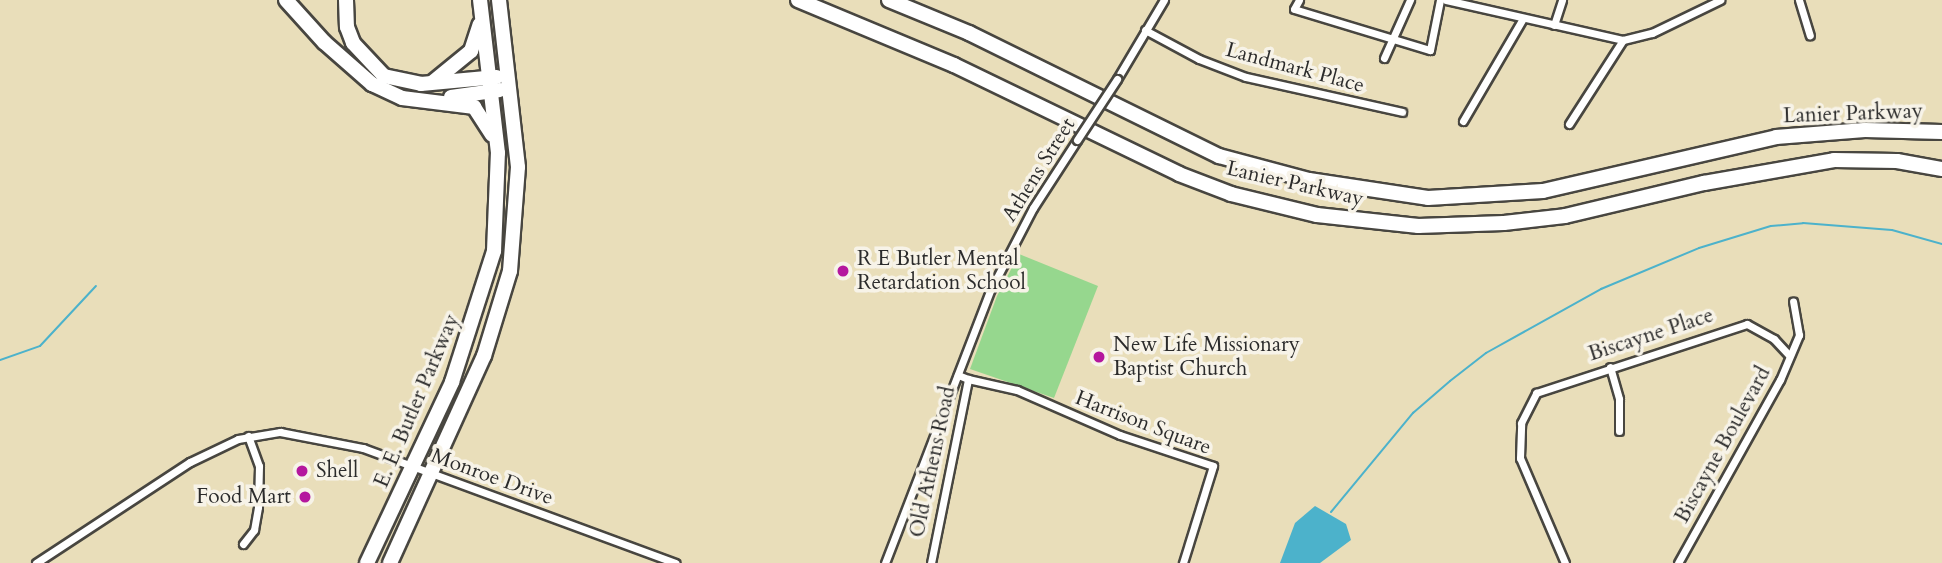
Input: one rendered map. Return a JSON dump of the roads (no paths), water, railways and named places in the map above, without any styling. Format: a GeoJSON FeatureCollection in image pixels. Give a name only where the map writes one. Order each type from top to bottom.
{"type":"FeatureCollection","features":[{"type":"Feature","properties":{"kind":"highway"},"geometry":{"type":"LineString","coordinates":[[286,0],[324,42],[372,84],[402,98],[474,107],[489,126],[498,153]]}},
{"type":"Feature","properties":{"kind":"highway"},"geometry":{"type":"LineString","coordinates":[[346,0],[347,27],[368,63],[394,80],[432,83],[510,82]]}},
{"type":"Feature","properties":{"kind":"highway","name":"E. E. Butler Parkway"},"geometry":{"type":"LineString","coordinates":[[367,563],[452,383],[492,262],[498,153],[480,0]]}},
{"type":"Feature","properties":{"kind":"highway","name":"E. E. Butler Parkway"},"geometry":{"type":"LineString","coordinates":[[390,563],[433,473],[493,335],[510,271],[518,166],[499,0]]}},
{"type":"Feature","properties":{"kind":"highway","name":"Lanier Parkway"},"geometry":{"type":"LineString","coordinates":[[797,0],[954,65],[1179,174],[1231,194],[1317,215],[1418,226],[1504,223],[1565,216],[1704,183],[1834,160],[1897,161],[1942,169]]}},
{"type":"Feature","properties":{"kind":"highway","name":"Lanier Parkway"},"geometry":{"type":"LineString","coordinates":[[889,0],[969,33],[1219,156],[1308,180],[1428,198],[1543,191],[1776,137],[1865,130],[1942,132]]}},
{"type":"Feature","properties":{"kind":"highway"},"geometry":{"type":"LineString","coordinates":[[432,83],[471,51],[482,16]]}},
{"type":"Feature","properties":{"kind":"highway"},"geometry":{"type":"LineString","coordinates":[[433,101],[490,84]]}},
{"type":"Feature","properties":{"kind":"street","name":"Athens Street"},"geometry":{"type":"LineString","coordinates":[[885,563],[958,375],[1012,247],[1164,0]]}},
{"type":"Feature","properties":{"kind":"street"},"geometry":{"type":"LineString","coordinates":[[1298,0],[1294,9],[1391,42],[1430,50],[1440,0]]}},
{"type":"Feature","properties":{"kind":"street"},"geometry":{"type":"LineString","coordinates":[[1384,58],[1410,0]]}},
{"type":"Feature","properties":{"kind":"street"},"geometry":{"type":"LineString","coordinates":[[1446,0],[1522,20],[1623,40],[1652,33],[1720,0]]}},
{"type":"Feature","properties":{"kind":"street"},"geometry":{"type":"LineString","coordinates":[[1553,25],[1562,0]]}},
{"type":"Feature","properties":{"kind":"street"},"geometry":{"type":"LineString","coordinates":[[1799,0],[1810,35]]}},
{"type":"Feature","properties":{"kind":"street"},"geometry":{"type":"LineString","coordinates":[[1463,121],[1522,20]]}},
{"type":"Feature","properties":{"kind":"street","name":"Landmark Place"},"geometry":{"type":"LineString","coordinates":[[1145,30],[1199,59],[1246,77],[1402,112]]}},
{"type":"Feature","properties":{"kind":"street"},"geometry":{"type":"LineString","coordinates":[[1569,124],[1623,40]]}},
{"type":"Feature","properties":{"kind":"street","name":"Biscayne Boulevard"},"geometry":{"type":"LineString","coordinates":[[1678,563],[1751,438],[1799,335],[1793,302]]}},
{"type":"Feature","properties":{"kind":"street","name":"Biscayne Place"},"geometry":{"type":"LineString","coordinates":[[1565,563],[1520,458],[1518,438],[1525,410],[1536,393],[1747,324],[1774,339],[1789,355]]}},
{"type":"Feature","properties":{"kind":"street"},"geometry":{"type":"LineString","coordinates":[[1610,367],[1619,400],[1619,431]]}},
{"type":"Feature","properties":{"kind":"street","name":"Old Athens Road"},"geometry":{"type":"LineString","coordinates":[[931,563],[968,379],[958,375]]}},
{"type":"Feature","properties":{"kind":"street","name":"Harrison Square"},"geometry":{"type":"LineString","coordinates":[[968,379],[1017,390],[1119,435],[1213,466],[1183,563]]}},
{"type":"Feature","properties":{"kind":"street","name":"Monroe Drive"},"geometry":{"type":"LineString","coordinates":[[36,563],[93,529],[162,479],[248,436],[279,432],[322,437],[412,466],[675,563]]}},
{"type":"Feature","properties":{"kind":"street"},"geometry":{"type":"LineString","coordinates":[[243,544],[254,530],[258,507],[259,466],[248,436]]}},
{"type":"Feature","properties":{"kind":"water"},"geometry":{"type":"Polygon","coordinates":[[[1315,506],[1346,524],[1351,540],[1320,563],[1280,563],[1295,523],[1315,506]]]}},
{"type":"Feature","properties":{"kind":"waterway"},"geometry":{"type":"LineString","coordinates":[[1331,512],[1413,413],[1450,381],[1486,353],[1601,289],[1699,248],[1771,226],[1803,223],[1892,230],[1942,244]]}},
{"type":"Feature","properties":{"kind":"waterway"},"geometry":{"type":"LineString","coordinates":[[0,360],[40,346],[96,286]]}},
{"type":"Feature","properties":{"kind":"place","name":"R E Butler Mental Retardation School"},"geometry":{"type":"Point","coordinates":[843,271]}},
{"type":"Feature","properties":{"kind":"place","name":"New Life Missionary Baptist Church"},"geometry":{"type":"Point","coordinates":[1099,357]}},
{"type":"Feature","properties":{"kind":"place","name":"Shell"},"geometry":{"type":"Point","coordinates":[302,471]}},
{"type":"Feature","properties":{"kind":"place","name":"Food Mart"},"geometry":{"type":"Point","coordinates":[305,497]}}]}
